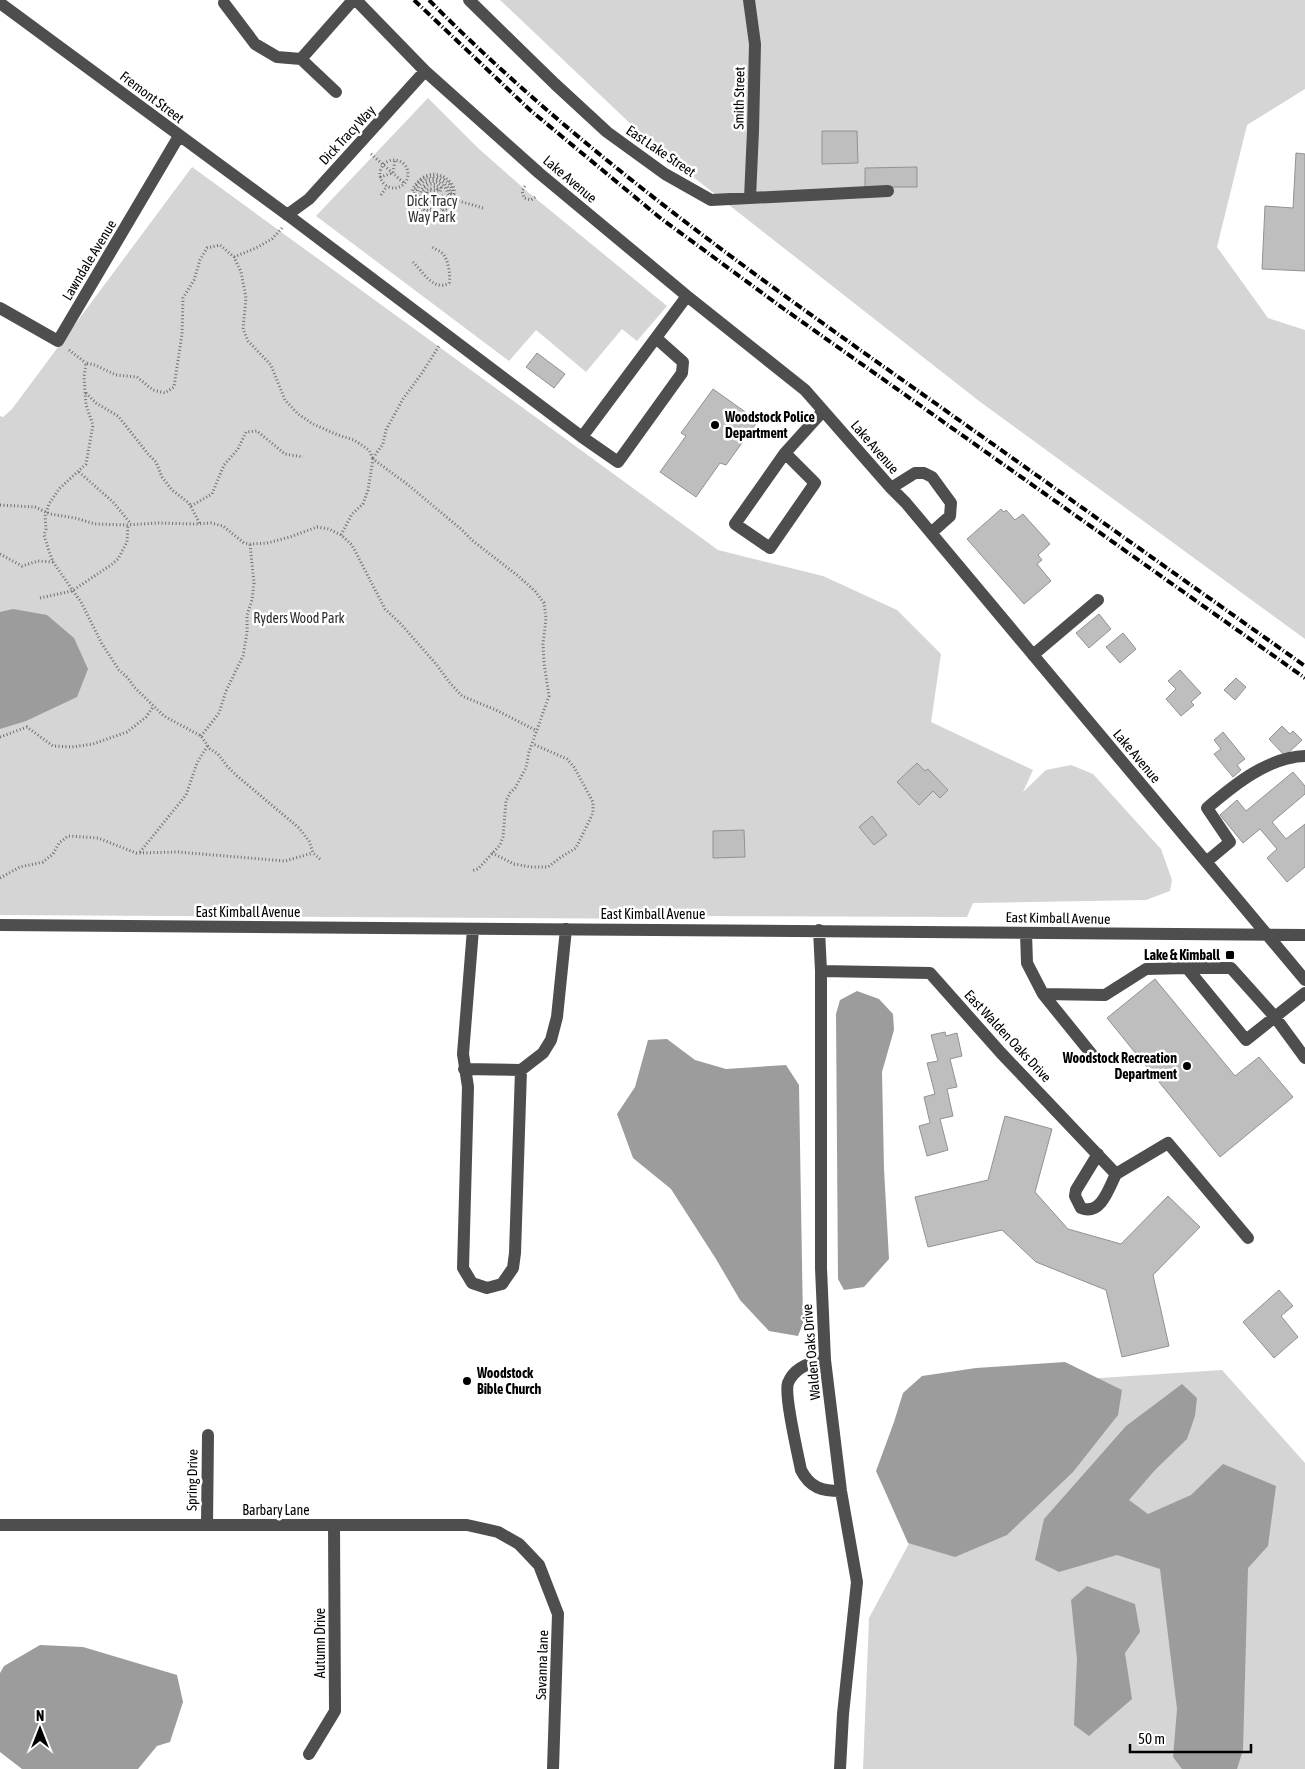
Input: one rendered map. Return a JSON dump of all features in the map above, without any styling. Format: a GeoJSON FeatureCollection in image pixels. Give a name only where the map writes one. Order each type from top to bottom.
{"type":"FeatureCollection","features":[{"type":"Feature","properties":{"kind":"street"},"geometry":{"type":"LineString","coordinates":[[301,59],[355,0]]}},
{"type":"Feature","properties":{"kind":"street","name":"Lake Avenue"},"geometry":{"type":"LineString","coordinates":[[355,0],[425,71],[538,173],[805,390],[906,503],[1305,980]]}},
{"type":"Feature","properties":{"kind":"street","name":"East Lake Street"},"geometry":{"type":"LineString","coordinates":[[469,0],[607,132],[664,174],[711,200],[888,191]]}},
{"type":"Feature","properties":{"kind":"street","name":"Smith Street"},"geometry":{"type":"LineString","coordinates":[[749,0],[755,44],[750,198]]}},
{"type":"Feature","properties":{"kind":"street","name":"Fremont Street"},"geometry":{"type":"LineString","coordinates":[[0,3],[618,462],[682,373],[683,362],[656,338]]}},
{"type":"Feature","properties":{"kind":"street"},"geometry":{"type":"LineString","coordinates":[[224,3],[255,44],[276,57],[301,59],[336,92]]}},
{"type":"Feature","properties":{"kind":"street","name":"Dick Tracy Way"},"geometry":{"type":"LineString","coordinates":[[290,217],[425,71]]}},
{"type":"Feature","properties":{"kind":"street","name":"Lawndale Avenue"},"geometry":{"type":"LineString","coordinates":[[58,341],[179,136]]}},
{"type":"Feature","properties":{"kind":"street"},"geometry":{"type":"LineString","coordinates":[[582,437],[687,296]]}},
{"type":"Feature","properties":{"kind":"street"},"geometry":{"type":"LineString","coordinates":[[0,308],[58,341]]}},
{"type":"Feature","properties":{"kind":"street"},"geometry":{"type":"LineString","coordinates":[[785,453],[815,483],[770,548],[735,524],[785,453],[823,411]]}},
{"type":"Feature","properties":{"kind":"street"},"geometry":{"type":"LineString","coordinates":[[891,488],[915,473],[924,473],[932,477],[951,503],[950,516],[931,533]]}},
{"type":"Feature","properties":{"kind":"street"},"geometry":{"type":"LineString","coordinates":[[1033,655],[1098,600]]}},
{"type":"Feature","properties":{"kind":"street"},"geometry":{"type":"LineString","coordinates":[[1206,862],[1230,842],[1207,808],[1237,783],[1265,767],[1294,756],[1305,756]]}},
{"type":"Feature","properties":{"kind":"street","name":"East Kimball Avenue"},"geometry":{"type":"LineString","coordinates":[[0,925],[1305,935]]}},
{"type":"Feature","properties":{"kind":"street"},"geometry":{"type":"LineString","coordinates":[[473,928],[463,1054],[468,1087],[464,1268],[472,1283],[486,1288],[502,1284],[513,1268],[521,1070]]}},
{"type":"Feature","properties":{"kind":"street"},"geometry":{"type":"LineString","coordinates":[[464,1069],[521,1070],[543,1053],[551,1040],[557,1017],[566,929]]}},
{"type":"Feature","properties":{"kind":"street","name":"Walden Oaks Drive"},"geometry":{"type":"LineString","coordinates":[[819,930],[821,972],[821,1268],[825,1360],[841,1491],[857,1582],[843,1714],[840,1769]]}},
{"type":"Feature","properties":{"kind":"street"},"geometry":{"type":"LineString","coordinates":[[1026,933],[1027,963],[1044,994],[1094,1057]]}},
{"type":"Feature","properties":{"kind":"street"},"geometry":{"type":"LineString","coordinates":[[1187,968],[1246,1040],[1305,993]]}},
{"type":"Feature","properties":{"kind":"street"},"geometry":{"type":"LineString","coordinates":[[1044,994],[1106,995],[1146,969],[1231,968],[1275,1017],[1305,1058]]}},
{"type":"Feature","properties":{"kind":"street","name":"East Walden Oaks Drive"},"geometry":{"type":"LineString","coordinates":[[821,972],[930,973],[1001,1053],[1116,1174]]}},
{"type":"Feature","properties":{"kind":"street"},"geometry":{"type":"LineString","coordinates":[[1098,1154],[1076,1190],[1075,1196],[1081,1208],[1087,1210],[1095,1208],[1101,1203],[1116,1174],[1168,1143],[1248,1238]]}},
{"type":"Feature","properties":{"kind":"street"},"geometry":{"type":"LineString","coordinates":[[825,1360],[805,1365],[791,1378],[786,1391],[801,1470],[805,1478],[818,1489],[841,1491]]}},
{"type":"Feature","properties":{"kind":"street","name":"Spring Drive"},"geometry":{"type":"LineString","coordinates":[[207,1525],[208,1435]]}},
{"type":"Feature","properties":{"kind":"street","name":"Barbary Lane"},"geometry":{"type":"LineString","coordinates":[[0,1525],[467,1525],[498,1532],[519,1544],[538,1565]]}},
{"type":"Feature","properties":{"kind":"street","name":"Autumn Drive"},"geometry":{"type":"LineString","coordinates":[[309,1754],[335,1711],[334,1525]]}},
{"type":"Feature","properties":{"kind":"street","name":"Savanna lane"},"geometry":{"type":"LineString","coordinates":[[538,1565],[558,1614],[553,1769]]}},
{"type":"Feature","properties":{"kind":"path"},"geometry":{"type":"LineString","coordinates":[[371,154],[404,183]]}},
{"type":"Feature","properties":{"kind":"path"},"geometry":{"type":"LineString","coordinates":[[393,173],[396,160]]}},
{"type":"Feature","properties":{"kind":"path"},"geometry":{"type":"LineString","coordinates":[[396,160],[402,162],[408,174],[404,183],[396,187],[388,186],[380,177],[383,165],[388,161],[396,160]]}},
{"type":"Feature","properties":{"kind":"path"},"geometry":{"type":"LineString","coordinates":[[380,177],[393,173]]}},
{"type":"Feature","properties":{"kind":"path"},"geometry":{"type":"LineString","coordinates":[[435,196],[440,192],[440,187],[435,185],[428,186],[422,195],[424,203],[434,208],[441,205],[444,198],[436,205],[430,205],[425,201],[425,192],[429,188],[435,187],[439,190],[428,192],[428,200],[434,202],[441,196],[445,196],[447,199],[444,206],[431,210],[420,203],[419,194],[427,183],[437,182],[441,184],[450,196],[454,194],[454,187],[447,178],[440,175],[426,175],[420,179],[412,191],[414,206],[424,216],[431,218],[442,216],[455,203],[445,212],[435,216],[423,213],[415,203],[414,194],[419,183],[424,179],[437,177],[448,183],[453,192],[451,193],[448,186],[439,180],[428,180],[417,192],[418,203],[426,211],[438,213],[452,199],[483,208]]}},
{"type":"Feature","properties":{"kind":"path"},"geometry":{"type":"LineString","coordinates":[[381,195],[388,186]]}},
{"type":"Feature","properties":{"kind":"path"},"geometry":{"type":"LineString","coordinates":[[525,186],[522,191],[524,198],[532,200],[537,196]]}},
{"type":"Feature","properties":{"kind":"path"},"geometry":{"type":"LineString","coordinates":[[234,257],[272,239],[290,217]]}},
{"type":"Feature","properties":{"kind":"path"},"geometry":{"type":"LineString","coordinates":[[58,341],[86,363],[116,375],[138,377],[153,390],[165,393],[174,387],[182,340],[183,298],[194,280],[200,260],[207,248],[220,245],[234,257],[241,272],[246,298],[243,329],[248,341],[272,365],[285,400],[303,418],[313,424],[354,440],[369,450],[373,459],[407,484],[462,530],[472,542],[518,575],[535,591],[544,603],[546,618],[543,644],[548,696],[529,752],[526,768],[516,788],[510,793],[506,801],[503,837],[500,845],[478,869],[470,871]]}},
{"type":"Feature","properties":{"kind":"path"},"geometry":{"type":"LineString","coordinates":[[413,262],[434,284],[440,286],[450,283],[451,279],[446,259],[443,254],[432,247]]}},
{"type":"Feature","properties":{"kind":"path"},"geometry":{"type":"LineString","coordinates":[[341,535],[352,514],[363,504],[368,490],[373,459],[383,444],[386,430],[403,398],[441,344]]}},
{"type":"Feature","properties":{"kind":"path"},"geometry":{"type":"LineString","coordinates":[[86,363],[84,377],[86,405],[93,425],[86,464],[59,488],[46,512],[44,535],[53,562],[80,602],[113,663],[153,707],[164,716],[201,736],[236,775],[299,828],[309,841],[313,853],[320,858]]}},
{"type":"Feature","properties":{"kind":"path"},"geometry":{"type":"LineString","coordinates":[[86,393],[96,403],[118,416],[156,462],[162,477],[172,490],[191,506],[200,524]]}},
{"type":"Feature","properties":{"kind":"path"},"geometry":{"type":"LineString","coordinates":[[191,506],[212,494],[224,465],[238,448],[246,432],[257,431],[285,454],[303,457]]}},
{"type":"Feature","properties":{"kind":"path"},"geometry":{"type":"LineString","coordinates":[[40,598],[72,591],[118,559],[127,542],[130,524],[113,502],[79,472]]}},
{"type":"Feature","properties":{"kind":"path"},"geometry":{"type":"LineString","coordinates":[[0,505],[35,507],[46,512],[94,524],[210,523],[223,526],[244,543],[250,544],[267,543],[317,527],[329,529],[341,535],[352,545],[385,609],[400,623],[462,696],[496,710],[537,731]]}},
{"type":"Feature","properties":{"kind":"path"},"geometry":{"type":"LineString","coordinates":[[201,736],[218,713],[226,691],[243,656],[247,633],[247,615],[252,600],[254,583],[250,544]]}},
{"type":"Feature","properties":{"kind":"path"},"geometry":{"type":"LineString","coordinates":[[0,554],[22,566],[38,561],[53,562]]}},
{"type":"Feature","properties":{"kind":"path"},"geometry":{"type":"LineString","coordinates":[[0,737],[27,727],[53,746],[72,747],[93,744],[127,732],[146,717],[153,707]]}},
{"type":"Feature","properties":{"kind":"path"},"geometry":{"type":"LineString","coordinates":[[492,853],[514,864],[548,867],[576,848],[593,813],[593,802],[574,767],[567,759],[533,744]]}},
{"type":"Feature","properties":{"kind":"path"},"geometry":{"type":"LineString","coordinates":[[139,853],[186,795],[197,763],[208,745]]}},
{"type":"Feature","properties":{"kind":"path"},"geometry":{"type":"LineString","coordinates":[[0,878],[20,867],[43,862],[53,854],[59,843],[68,836],[98,838],[139,853],[178,852],[285,861],[313,853]]}},
{"type":"Feature","properties":{"kind":"green space"},"geometry":{"type":"Polygon","coordinates":[[[500,0],[1305,0],[1305,89],[1247,125],[1217,247],[1268,318],[1305,330],[1305,639],[979,401],[655,147],[500,0]]]}},
{"type":"Feature","properties":{"kind":"green space","name":"Dick Tracy Way Park"},"geometry":{"type":"Polygon","coordinates":[[[428,98],[478,148],[529,193],[667,306],[637,341],[622,329],[586,372],[536,330],[509,361],[316,216],[428,98]]]}},
{"type":"Feature","properties":{"kind":"green space","name":"Ryders Wood Park"},"geometry":{"type":"Polygon","coordinates":[[[192,167],[718,550],[823,576],[897,610],[941,654],[931,722],[1033,770],[1023,792],[1046,770],[1071,765],[1093,774],[1161,849],[1172,880],[1170,891],[1146,900],[973,903],[967,917],[688,916],[687,919],[0,915],[0,416],[3,417],[12,409],[192,167]]]}},
{"type":"Feature","properties":{"kind":"green space"},"geometry":{"type":"Polygon","coordinates":[[[1222,1370],[1305,1463],[1305,1769],[863,1769],[869,1618],[994,1385],[1222,1370]]]}},
{"type":"Feature","properties":{"kind":"shaded area"},"geometry":{"type":"Polygon","coordinates":[[[13,609],[47,615],[74,638],[88,669],[77,697],[26,721],[0,729],[0,612],[13,609]]]}},
{"type":"Feature","properties":{"kind":"shaded area"},"geometry":{"type":"Polygon","coordinates":[[[857,991],[879,999],[893,1014],[894,1030],[882,1072],[884,1169],[889,1259],[864,1287],[844,1290],[838,1279],[836,1014],[840,1000],[857,991]]]}},
{"type":"Feature","properties":{"kind":"shaded area"},"geometry":{"type":"Polygon","coordinates":[[[667,1039],[695,1060],[726,1069],[786,1065],[799,1085],[803,1323],[798,1336],[769,1331],[740,1300],[671,1189],[633,1158],[617,1114],[635,1087],[648,1040],[667,1039]]]}},
{"type":"Feature","properties":{"kind":"shaded area"},"geometry":{"type":"Polygon","coordinates":[[[1065,1362],[1122,1390],[1118,1415],[1073,1472],[1007,1535],[955,1557],[908,1543],[876,1471],[903,1393],[922,1376],[976,1368],[1065,1362]]]}},
{"type":"Feature","properties":{"kind":"shaded area"},"geometry":{"type":"Polygon","coordinates":[[[1182,1384],[1197,1398],[1195,1416],[1187,1439],[1155,1470],[1129,1500],[1148,1514],[1191,1495],[1223,1464],[1276,1486],[1268,1546],[1248,1568],[1243,1750],[1237,1769],[1182,1769],[1173,1757],[1177,1709],[1160,1569],[1117,1555],[1059,1572],[1035,1560],[1044,1519],[1126,1426],[1182,1384]]]}},
{"type":"Feature","properties":{"kind":"shaded area"},"geometry":{"type":"Polygon","coordinates":[[[1087,1586],[1135,1604],[1140,1632],[1125,1653],[1132,1699],[1089,1736],[1074,1725],[1077,1659],[1071,1600],[1087,1586]]]}},
{"type":"Feature","properties":{"kind":"shaded area"},"geometry":{"type":"Polygon","coordinates":[[[40,1645],[83,1647],[177,1675],[183,1702],[170,1742],[157,1746],[138,1769],[22,1769],[0,1752],[0,1673],[4,1666],[40,1645]]]}},
{"type":"Feature","properties":{"kind":"building"},"geometry":{"type":"Polygon","coordinates":[[[822,131],[857,131],[858,163],[822,164],[822,131]]]}},
{"type":"Feature","properties":{"kind":"building"},"geometry":{"type":"Polygon","coordinates":[[[1296,153],[1305,154],[1305,271],[1262,269],[1265,206],[1293,208],[1296,153]]]}},
{"type":"Feature","properties":{"kind":"building"},"geometry":{"type":"Polygon","coordinates":[[[917,167],[917,187],[865,187],[865,168],[917,167]]]}},
{"type":"Feature","properties":{"kind":"building"},"geometry":{"type":"Polygon","coordinates":[[[537,353],[565,374],[554,388],[526,367],[537,353]]]}},
{"type":"Feature","properties":{"kind":"building","name":"Woodstock Police Department"},"geometry":{"type":"Polygon","coordinates":[[[713,389],[758,421],[726,465],[720,463],[696,497],[660,472],[686,436],[681,433],[713,389]]]}},
{"type":"Feature","properties":{"kind":"building"},"geometry":{"type":"Polygon","coordinates":[[[1001,509],[1004,512],[1006,510],[1015,520],[1023,514],[1050,544],[1038,555],[1042,560],[1037,564],[1051,581],[1024,604],[967,539],[1001,509]]]}},
{"type":"Feature","properties":{"kind":"building"},"geometry":{"type":"Polygon","coordinates":[[[1099,614],[1111,629],[1089,648],[1076,633],[1099,614]]]}},
{"type":"Feature","properties":{"kind":"building"},"geometry":{"type":"Polygon","coordinates":[[[1123,633],[1136,649],[1120,663],[1106,647],[1123,633]]]}},
{"type":"Feature","properties":{"kind":"building"},"geometry":{"type":"Polygon","coordinates":[[[1180,670],[1201,693],[1191,702],[1194,705],[1181,716],[1166,699],[1176,689],[1168,681],[1180,670]]]}},
{"type":"Feature","properties":{"kind":"building"},"geometry":{"type":"Polygon","coordinates":[[[1236,678],[1246,687],[1235,700],[1224,690],[1236,678]]]}},
{"type":"Feature","properties":{"kind":"building"},"geometry":{"type":"Polygon","coordinates":[[[1282,726],[1290,734],[1293,731],[1302,740],[1285,756],[1269,739],[1282,726]]]}},
{"type":"Feature","properties":{"kind":"building"},"geometry":{"type":"Polygon","coordinates":[[[1223,732],[1245,759],[1237,765],[1241,770],[1233,777],[1214,754],[1221,749],[1214,740],[1223,732]]]}},
{"type":"Feature","properties":{"kind":"building"},"geometry":{"type":"Polygon","coordinates":[[[917,763],[925,771],[928,769],[948,790],[940,798],[933,791],[919,805],[897,782],[917,763]]]}},
{"type":"Feature","properties":{"kind":"building"},"geometry":{"type":"Polygon","coordinates":[[[1293,772],[1305,786],[1305,794],[1272,822],[1286,839],[1305,824],[1305,867],[1287,882],[1267,858],[1277,849],[1260,829],[1243,843],[1220,815],[1237,800],[1246,811],[1293,772]]]}},
{"type":"Feature","properties":{"kind":"building"},"geometry":{"type":"Polygon","coordinates":[[[872,816],[887,835],[874,845],[859,827],[872,816]]]}},
{"type":"Feature","properties":{"kind":"building"},"geometry":{"type":"Polygon","coordinates":[[[744,830],[745,857],[713,858],[713,831],[744,830]]]}},
{"type":"Feature","properties":{"kind":"building","name":"Woodstock Recreation Department"},"geometry":{"type":"Polygon","coordinates":[[[1155,979],[1235,1076],[1259,1057],[1293,1097],[1220,1157],[1107,1018],[1155,979]]]}},
{"type":"Feature","properties":{"kind":"building"},"geometry":{"type":"Polygon","coordinates":[[[945,1032],[946,1036],[957,1033],[962,1056],[950,1059],[957,1087],[947,1089],[953,1116],[940,1119],[948,1150],[927,1156],[919,1126],[930,1123],[924,1097],[935,1094],[927,1063],[938,1061],[931,1035],[945,1032]]]}},
{"type":"Feature","properties":{"kind":"building"},"geometry":{"type":"Polygon","coordinates":[[[1005,1116],[1052,1129],[1035,1192],[1068,1229],[1121,1244],[1168,1196],[1200,1227],[1153,1275],[1169,1346],[1122,1357],[1106,1290],[1036,1262],[1002,1230],[928,1247],[915,1197],[988,1180],[1005,1116]]]}},
{"type":"Feature","properties":{"kind":"building"},"geometry":{"type":"Polygon","coordinates":[[[1279,1290],[1293,1306],[1281,1316],[1298,1337],[1274,1358],[1243,1322],[1279,1290]]]}},
{"type":"Feature","properties":{"kind":"railway"},"geometry":{"type":"LineString","coordinates":[[414,0],[530,110],[659,217],[784,309],[1305,678]]}},
{"type":"Feature","properties":{"kind":"railway"},"geometry":{"type":"LineString","coordinates":[[429,0],[538,102],[653,197],[713,243],[833,331],[1305,666]]}},
{"type":"Feature","properties":{"kind":"place","name":"Woodstock Police Department"},"geometry":{"type":"Point","coordinates":[715,425]}},
{"type":"Feature","properties":{"kind":"place","name":"Lake & Kimball"},"geometry":{"type":"Point","coordinates":[1230,955]}},
{"type":"Feature","properties":{"kind":"place","name":"Woodstock Recreation Department"},"geometry":{"type":"Point","coordinates":[1187,1066]}},
{"type":"Feature","properties":{"kind":"place","name":"Woodstock Bible Church"},"geometry":{"type":"Point","coordinates":[467,1381]}}]}
